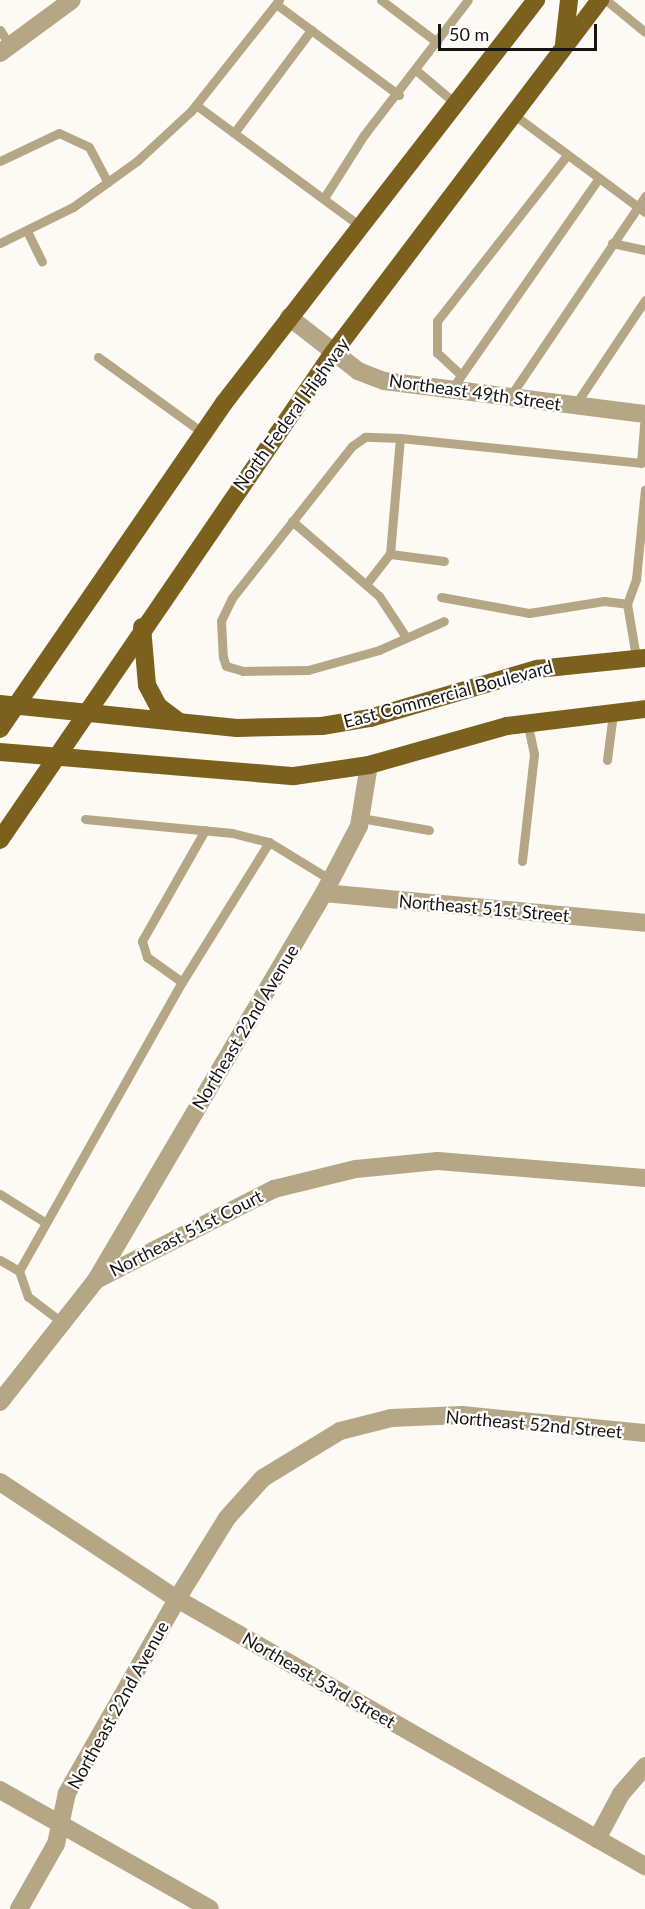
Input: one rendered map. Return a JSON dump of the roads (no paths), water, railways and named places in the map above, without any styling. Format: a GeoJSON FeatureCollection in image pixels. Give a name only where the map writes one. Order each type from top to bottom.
{"type":"FeatureCollection","features":[{"type":"Feature","properties":{"kind":"main road"},"geometry":{"type":"LineString","coordinates":[[0,729],[8,705],[202,433],[359,225],[536,0]]}},
{"type":"Feature","properties":{"kind":"main road"},"geometry":{"type":"LineString","coordinates":[[564,46],[569,0]]}},
{"type":"Feature","properties":{"kind":"main road","name":"North Federal Highway"},"geometry":{"type":"LineString","coordinates":[[0,840],[83,712],[333,353],[600,0]]}},
{"type":"Feature","properties":{"kind":"main road"},"geometry":{"type":"LineString","coordinates":[[142,627],[147,685],[158,706],[178,721]]}},
{"type":"Feature","properties":{"kind":"main road","name":"East Commercial Boulevard"},"geometry":{"type":"LineString","coordinates":[[8,705],[266,728],[322,726],[370,718],[537,669],[640,658]]}},
{"type":"Feature","properties":{"kind":"main road"},"geometry":{"type":"LineString","coordinates":[[0,752],[256,777],[369,765],[527,722],[613,710],[645,709]]}},
{"type":"Feature","properties":{"kind":"street"},"geometry":{"type":"LineString","coordinates":[[5,50],[72,0]]}},
{"type":"Feature","properties":{"kind":"street","name":"Northeast 49th Street"},"geometry":{"type":"LineString","coordinates":[[289,317],[333,353],[384,381],[456,383],[509,398],[645,414]]}},
{"type":"Feature","properties":{"kind":"street","name":"Northeast 22nd Avenue"},"geometry":{"type":"LineString","coordinates":[[96,1280],[327,887],[361,818],[369,765]]}},
{"type":"Feature","properties":{"kind":"street","name":"Northeast 51st Street"},"geometry":{"type":"LineString","coordinates":[[327,887],[645,923]]}},
{"type":"Feature","properties":{"kind":"street","name":"Northeast 51st Court"},"geometry":{"type":"LineString","coordinates":[[0,1402],[59,1320],[96,1280],[273,1189],[356,1169],[438,1161],[645,1179]]}},
{"type":"Feature","properties":{"kind":"street","name":"Northeast 52nd Street"},"geometry":{"type":"LineString","coordinates":[[177,1599],[227,1518],[263,1478],[340,1431],[391,1418],[462,1415],[645,1433]]}},
{"type":"Feature","properties":{"kind":"street","name":"Northeast 53rd Street"},"geometry":{"type":"LineString","coordinates":[[0,1482],[177,1599],[645,1866]]}},
{"type":"Feature","properties":{"kind":"street","name":"Northeast 22nd Avenue"},"geometry":{"type":"LineString","coordinates":[[19,1909],[62,1824],[68,1792],[177,1599]]}},
{"type":"Feature","properties":{"kind":"street"},"geometry":{"type":"LineString","coordinates":[[597,1839],[621,1794],[645,1766]]}},
{"type":"Feature","properties":{"kind":"street"},"geometry":{"type":"LineString","coordinates":[[0,1790],[210,1909]]}},
{"type":"Feature","properties":{"kind":"lane"},"geometry":{"type":"LineString","coordinates":[[381,0],[437,42]]}},
{"type":"Feature","properties":{"kind":"lane"},"geometry":{"type":"LineString","coordinates":[[324,198],[364,135],[417,71],[468,0]]}},
{"type":"Feature","properties":{"kind":"lane"},"geometry":{"type":"LineString","coordinates":[[606,0],[645,32]]}},
{"type":"Feature","properties":{"kind":"lane"},"geometry":{"type":"LineString","coordinates":[[0,243],[27,231],[108,182],[196,105],[278,2],[311,30],[399,94]]}},
{"type":"Feature","properties":{"kind":"lane"},"geometry":{"type":"LineString","coordinates":[[0,30],[5,50]]}},
{"type":"Feature","properties":{"kind":"lane"},"geometry":{"type":"LineString","coordinates":[[234,133],[311,30]]}},
{"type":"Feature","properties":{"kind":"lane"},"geometry":{"type":"LineString","coordinates":[[417,71],[455,103]]}},
{"type":"Feature","properties":{"kind":"lane"},"geometry":{"type":"LineString","coordinates":[[196,105],[359,225]]}},
{"type":"Feature","properties":{"kind":"lane"},"geometry":{"type":"LineString","coordinates":[[513,114],[640,209]]}},
{"type":"Feature","properties":{"kind":"lane"},"geometry":{"type":"LineString","coordinates":[[0,161],[59,133],[89,147],[108,182]]}},
{"type":"Feature","properties":{"kind":"lane"},"geometry":{"type":"LineString","coordinates":[[567,155],[437,321],[437,353],[456,383],[598,179]]}},
{"type":"Feature","properties":{"kind":"lane"},"geometry":{"type":"LineString","coordinates":[[509,398],[612,243],[640,209],[645,196]]}},
{"type":"Feature","properties":{"kind":"lane"},"geometry":{"type":"LineString","coordinates":[[27,231],[42,262]]}},
{"type":"Feature","properties":{"kind":"lane"},"geometry":{"type":"LineString","coordinates":[[612,243],[645,250]]}},
{"type":"Feature","properties":{"kind":"lane"},"geometry":{"type":"LineString","coordinates":[[575,406],[645,300]]}},
{"type":"Feature","properties":{"kind":"lane"},"geometry":{"type":"LineString","coordinates":[[98,357],[202,433]]}},
{"type":"Feature","properties":{"kind":"lane"},"geometry":{"type":"LineString","coordinates":[[444,621],[341,664],[308,670],[243,671],[226,666],[219,638],[232,598],[352,446],[365,436],[643,466],[645,414]]}},
{"type":"Feature","properties":{"kind":"lane"},"geometry":{"type":"LineString","coordinates":[[367,583],[390,554],[400,438]]}},
{"type":"Feature","properties":{"kind":"lane"},"geometry":{"type":"LineString","coordinates":[[640,658],[627,604],[636,579],[645,489]]}},
{"type":"Feature","properties":{"kind":"lane"},"geometry":{"type":"LineString","coordinates":[[292,521],[367,583],[406,637]]}},
{"type":"Feature","properties":{"kind":"lane"},"geometry":{"type":"LineString","coordinates":[[390,554],[444,561]]}},
{"type":"Feature","properties":{"kind":"lane"},"geometry":{"type":"LineString","coordinates":[[441,597],[529,613],[604,601],[627,604]]}},
{"type":"Feature","properties":{"kind":"lane"},"geometry":{"type":"LineString","coordinates":[[607,760],[613,710]]}},
{"type":"Feature","properties":{"kind":"lane"},"geometry":{"type":"LineString","coordinates":[[522,861],[534,754],[527,722]]}},
{"type":"Feature","properties":{"kind":"lane"},"geometry":{"type":"LineString","coordinates":[[361,818],[429,830]]}},
{"type":"Feature","properties":{"kind":"lane"},"geometry":{"type":"LineString","coordinates":[[85,819],[205,830],[268,842],[327,887]]}},
{"type":"Feature","properties":{"kind":"lane"},"geometry":{"type":"LineString","coordinates":[[182,982],[147,957],[142,941],[205,830]]}},
{"type":"Feature","properties":{"kind":"lane"},"geometry":{"type":"LineString","coordinates":[[19,1271],[182,982],[268,842]]}},
{"type":"Feature","properties":{"kind":"lane"},"geometry":{"type":"LineString","coordinates":[[0,1194],[46,1222]]}},
{"type":"Feature","properties":{"kind":"lane"},"geometry":{"type":"LineString","coordinates":[[0,1260],[19,1271],[28,1297],[59,1320]]}}]}
